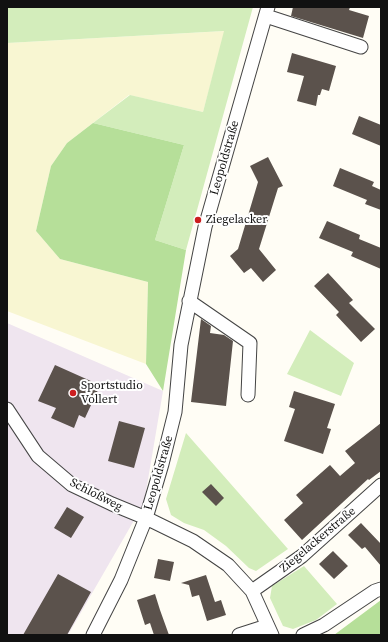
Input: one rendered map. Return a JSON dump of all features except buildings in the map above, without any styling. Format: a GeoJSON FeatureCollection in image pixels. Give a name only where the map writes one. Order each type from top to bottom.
{"type":"FeatureCollection","features":[{"type":"Feature","properties":{"kind":"street","name":"Leopoldstraße"},"geometry":{"type":"LineString","coordinates":[[93,635],[121,580],[146,518],[162,464],[175,412],[181,345],[206,222],[267,12],[362,47]]}},
{"type":"Feature","properties":{"kind":"street"},"geometry":{"type":"LineString","coordinates":[[189,301],[250,343],[248,395]]}},
{"type":"Feature","properties":{"kind":"street","name":"Schloßweg"},"geometry":{"type":"LineString","coordinates":[[7,409],[38,456],[72,484],[112,504],[193,540],[228,565],[252,591],[270,631]]}},
{"type":"Feature","properties":{"kind":"street","name":"Ziegelackerstraße"},"geometry":{"type":"LineString","coordinates":[[252,591],[302,556],[381,486]]}},
{"type":"Feature","properties":{"kind":"street"},"geometry":{"type":"LineString","coordinates":[[303,635],[324,625],[375,591],[381,589]]}},
{"type":"Feature","properties":{"kind":"street"},"geometry":{"type":"LineString","coordinates":[[239,635],[270,631]]}},
{"type":"Feature","properties":{"kind":"shaded area"},"geometry":{"type":"Polygon","coordinates":[[[225,31],[203,112],[129,95],[67,143],[51,166],[36,231],[60,259],[148,282],[146,364],[7,311],[7,43],[225,31]]]}},
{"type":"Feature","properties":{"kind":"shaded area"},"geometry":{"type":"Polygon","coordinates":[[[7,323],[163,391],[144,503],[68,635],[7,635],[7,323]]]}},
{"type":"Feature","properties":{"kind":"green space"},"geometry":{"type":"Polygon","coordinates":[[[7,7],[253,7],[186,250],[155,240],[184,145],[93,123],[130,95],[203,112],[224,31],[7,43],[7,7]]]}},
{"type":"Feature","properties":{"kind":"green space"},"geometry":{"type":"Polygon","coordinates":[[[93,123],[184,145],[155,240],[186,250],[163,391],[146,364],[148,282],[60,259],[36,231],[51,166],[67,143],[93,123]]]}},
{"type":"Feature","properties":{"kind":"green space"},"geometry":{"type":"Polygon","coordinates":[[[310,330],[354,363],[341,396],[287,374],[310,330]]]}},
{"type":"Feature","properties":{"kind":"green space"},"geometry":{"type":"Polygon","coordinates":[[[186,433],[288,549],[256,571],[249,568],[226,546],[204,530],[184,523],[171,515],[166,499],[186,433]]]}},
{"type":"Feature","properties":{"kind":"green space"},"geometry":{"type":"Polygon","coordinates":[[[304,566],[337,604],[316,620],[293,629],[283,626],[270,598],[272,586],[304,566]]]}},
{"type":"Feature","properties":{"kind":"green space"},"geometry":{"type":"Polygon","coordinates":[[[381,600],[381,635],[334,635],[381,600]]]}},
{"type":"Feature","properties":{"kind":"place","name":"Ziegelacker"},"geometry":{"type":"Point","coordinates":[198,220]}},
{"type":"Feature","properties":{"kind":"place","name":"Sportstudio Vollert"},"geometry":{"type":"Point","coordinates":[73,393]}}]}
